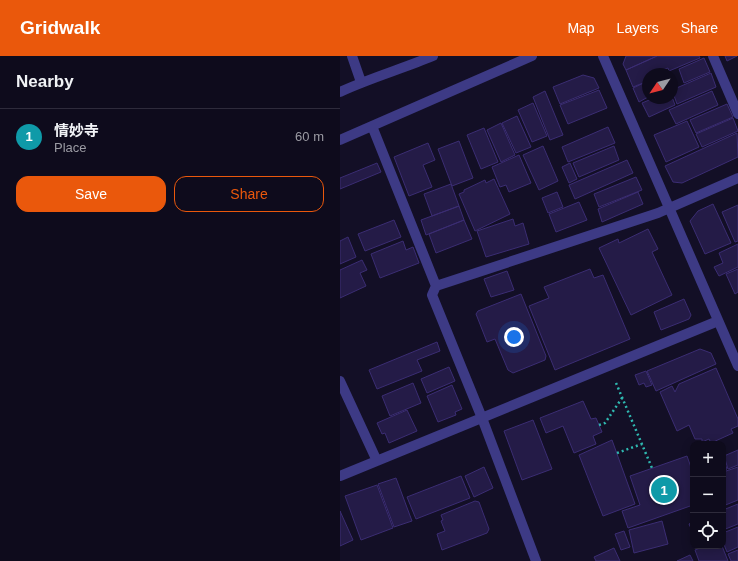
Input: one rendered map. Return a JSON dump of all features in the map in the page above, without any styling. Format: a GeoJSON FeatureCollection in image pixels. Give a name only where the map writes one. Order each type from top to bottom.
{"type":"FeatureCollection","features":[{"type":"Feature","properties":{"kind":"street"},"geometry":{"type":"LineString","coordinates":[[352,56],[361,82]]}},
{"type":"Feature","properties":{"kind":"street"},"geometry":{"type":"LineString","coordinates":[[340,92],[361,82],[402,69],[433,56]]}},
{"type":"Feature","properties":{"kind":"street"},"geometry":{"type":"LineString","coordinates":[[340,140],[430,102],[532,56]]}},
{"type":"Feature","properties":{"kind":"street"},"geometry":{"type":"LineString","coordinates":[[603,56],[738,366]]}},
{"type":"Feature","properties":{"kind":"street"},"geometry":{"type":"LineString","coordinates":[[713,56],[738,114]]}},
{"type":"Feature","properties":{"kind":"street"},"geometry":{"type":"LineString","coordinates":[[372,126],[436,286]]}},
{"type":"Feature","properties":{"kind":"street"},"geometry":{"type":"LineString","coordinates":[[536,561],[482,418],[432,294],[436,286],[651,216],[738,178]]}},
{"type":"Feature","properties":{"kind":"street"},"geometry":{"type":"LineString","coordinates":[[340,476],[718,321]]}},
{"type":"Feature","properties":{"kind":"street"},"geometry":{"type":"LineString","coordinates":[[340,381],[377,461]]}},
{"type":"Feature","properties":{"kind":"path"},"geometry":{"type":"LineString","coordinates":[[609,366],[652,468]]}},
{"type":"Feature","properties":{"kind":"path"},"geometry":{"type":"LineString","coordinates":[[599,425],[605,423],[622,398]]}},
{"type":"Feature","properties":{"kind":"path"},"geometry":{"type":"LineString","coordinates":[[617,453],[642,444]]}},
{"type":"Feature","properties":{"kind":"building"},"geometry":{"type":"Polygon","coordinates":[[[626,56],[657,56],[626,70],[623,64],[626,56]]]}},
{"type":"Feature","properties":{"kind":"building"},"geometry":{"type":"Polygon","coordinates":[[[657,56],[699,56],[700,58],[676,68],[642,68],[642,83],[633,87],[626,70],[657,56]]]}},
{"type":"Feature","properties":{"kind":"building"},"geometry":{"type":"Polygon","coordinates":[[[725,56],[737,56],[727,61],[725,56]]]}},
{"type":"Feature","properties":{"kind":"building"},"geometry":{"type":"Polygon","coordinates":[[[704,58],[710,72],[684,83],[679,69],[704,58]]]}},
{"type":"Feature","properties":{"kind":"building"},"geometry":{"type":"Polygon","coordinates":[[[711,73],[716,87],[678,104],[678,87],[711,73]]]}},
{"type":"Feature","properties":{"kind":"building"},"geometry":{"type":"Polygon","coordinates":[[[583,75],[594,78],[599,88],[560,104],[553,87],[583,75]]]}},
{"type":"Feature","properties":{"kind":"building"},"geometry":{"type":"Polygon","coordinates":[[[642,84],[642,100],[639,102],[633,88],[642,84]]]}},
{"type":"Feature","properties":{"kind":"building"},"geometry":{"type":"Polygon","coordinates":[[[599,90],[607,108],[568,124],[560,105],[599,90]]]}},
{"type":"Feature","properties":{"kind":"building"},"geometry":{"type":"Polygon","coordinates":[[[545,91],[563,135],[550,140],[533,97],[545,91]]]}},
{"type":"Feature","properties":{"kind":"building"},"geometry":{"type":"Polygon","coordinates":[[[712,91],[718,105],[676,124],[669,110],[712,91]]]}},
{"type":"Feature","properties":{"kind":"building"},"geometry":{"type":"Polygon","coordinates":[[[533,103],[547,136],[532,142],[518,110],[533,103]]]}},
{"type":"Feature","properties":{"kind":"building"},"geometry":{"type":"Polygon","coordinates":[[[642,104],[675,104],[675,105],[649,117],[642,104]]]}},
{"type":"Feature","properties":{"kind":"building"},"geometry":{"type":"Polygon","coordinates":[[[727,104],[733,117],[696,133],[690,120],[727,104]]]}},
{"type":"Feature","properties":{"kind":"building"},"geometry":{"type":"Polygon","coordinates":[[[517,116],[531,147],[516,153],[502,123],[517,116]]]}},
{"type":"Feature","properties":{"kind":"building"},"geometry":{"type":"Polygon","coordinates":[[[733,118],[738,131],[702,147],[696,134],[733,118]]]}},
{"type":"Feature","properties":{"kind":"building"},"geometry":{"type":"Polygon","coordinates":[[[687,121],[699,147],[666,162],[654,135],[687,121]]]}},
{"type":"Feature","properties":{"kind":"building"},"geometry":{"type":"Polygon","coordinates":[[[501,123],[515,155],[501,162],[487,130],[501,123]]]}},
{"type":"Feature","properties":{"kind":"building"},"geometry":{"type":"Polygon","coordinates":[[[608,127],[615,143],[568,162],[562,147],[608,127]]]}},
{"type":"Feature","properties":{"kind":"building"},"geometry":{"type":"Polygon","coordinates":[[[484,128],[498,162],[481,169],[467,135],[484,128]]]}},
{"type":"Feature","properties":{"kind":"building"},"geometry":{"type":"Polygon","coordinates":[[[737,133],[738,157],[682,183],[673,182],[665,166],[737,133]]]}},
{"type":"Feature","properties":{"kind":"building"},"geometry":{"type":"Polygon","coordinates":[[[459,141],[473,178],[452,186],[438,149],[459,141]]]}},
{"type":"Feature","properties":{"kind":"building"},"geometry":{"type":"Polygon","coordinates":[[[428,143],[435,160],[423,165],[432,187],[409,196],[394,157],[428,143]]]}},
{"type":"Feature","properties":{"kind":"building"},"geometry":{"type":"Polygon","coordinates":[[[543,146],[558,181],[539,190],[523,155],[543,146]]]}},
{"type":"Feature","properties":{"kind":"building"},"geometry":{"type":"Polygon","coordinates":[[[614,146],[619,160],[579,177],[573,163],[614,146]]]}},
{"type":"Feature","properties":{"kind":"building"},"geometry":{"type":"Polygon","coordinates":[[[519,155],[531,183],[509,192],[506,185],[500,187],[492,167],[519,155]]]}},
{"type":"Feature","properties":{"kind":"building"},"geometry":{"type":"Polygon","coordinates":[[[627,160],[633,173],[575,199],[569,185],[627,160]]]}},
{"type":"Feature","properties":{"kind":"building"},"geometry":{"type":"Polygon","coordinates":[[[377,163],[381,172],[340,189],[340,178],[377,163]]]}},
{"type":"Feature","properties":{"kind":"building"},"geometry":{"type":"Polygon","coordinates":[[[570,163],[577,179],[569,183],[562,167],[570,163]]]}},
{"type":"Feature","properties":{"kind":"building"},"geometry":{"type":"Polygon","coordinates":[[[636,177],[642,190],[599,207],[594,194],[636,177]]]}},
{"type":"Feature","properties":{"kind":"building"},"geometry":{"type":"Polygon","coordinates":[[[494,179],[510,214],[475,231],[459,194],[485,180],[486,183],[494,179]]]}},
{"type":"Feature","properties":{"kind":"building"},"geometry":{"type":"Polygon","coordinates":[[[451,184],[459,206],[432,216],[424,194],[451,184]]]}},
{"type":"Feature","properties":{"kind":"building"},"geometry":{"type":"Polygon","coordinates":[[[557,192],[563,207],[548,213],[542,198],[557,192]]]}},
{"type":"Feature","properties":{"kind":"building"},"geometry":{"type":"Polygon","coordinates":[[[638,192],[643,204],[602,222],[598,209],[638,192]]]}},
{"type":"Feature","properties":{"kind":"building"},"geometry":{"type":"Polygon","coordinates":[[[579,202],[587,220],[556,232],[549,214],[579,202]]]}},
{"type":"Feature","properties":{"kind":"building"},"geometry":{"type":"Polygon","coordinates":[[[713,204],[731,243],[705,254],[690,221],[698,211],[713,204]]]}},
{"type":"Feature","properties":{"kind":"building"},"geometry":{"type":"Polygon","coordinates":[[[738,205],[738,241],[735,242],[722,212],[738,205]]]}},
{"type":"Feature","properties":{"kind":"building"},"geometry":{"type":"Polygon","coordinates":[[[459,206],[464,220],[426,235],[421,220],[459,206]]]}},
{"type":"Feature","properties":{"kind":"building"},"geometry":{"type":"Polygon","coordinates":[[[513,219],[515,226],[523,223],[529,244],[486,257],[477,231],[513,219]]]}},
{"type":"Feature","properties":{"kind":"building"},"geometry":{"type":"Polygon","coordinates":[[[394,220],[401,237],[365,251],[358,234],[394,220]]]}},
{"type":"Feature","properties":{"kind":"building"},"geometry":{"type":"Polygon","coordinates":[[[464,220],[472,239],[436,253],[429,234],[464,220]]]}},
{"type":"Feature","properties":{"kind":"building"},"geometry":{"type":"Polygon","coordinates":[[[648,229],[658,249],[652,252],[672,295],[631,315],[599,248],[618,239],[619,243],[648,229]]]}},
{"type":"Feature","properties":{"kind":"building"},"geometry":{"type":"Polygon","coordinates":[[[348,237],[356,257],[340,264],[340,241],[348,237]]]}},
{"type":"Feature","properties":{"kind":"building"},"geometry":{"type":"Polygon","coordinates":[[[403,241],[406,250],[413,247],[419,263],[380,278],[371,254],[403,241]]]}},
{"type":"Feature","properties":{"kind":"building"},"geometry":{"type":"Polygon","coordinates":[[[738,244],[738,267],[719,276],[714,267],[723,263],[719,253],[738,244]]]}},
{"type":"Feature","properties":{"kind":"building"},"geometry":{"type":"Polygon","coordinates":[[[362,260],[367,270],[360,273],[366,286],[340,298],[340,270],[362,260]]]}},
{"type":"Feature","properties":{"kind":"building"},"geometry":{"type":"Polygon","coordinates":[[[590,269],[594,278],[603,275],[630,339],[555,370],[529,306],[549,298],[544,287],[590,269]]]}},
{"type":"Feature","properties":{"kind":"building"},"geometry":{"type":"Polygon","coordinates":[[[738,269],[738,292],[735,294],[726,274],[738,269]]]}},
{"type":"Feature","properties":{"kind":"building"},"geometry":{"type":"Polygon","coordinates":[[[507,271],[514,290],[491,297],[484,279],[507,271]]]}},
{"type":"Feature","properties":{"kind":"building"},"geometry":{"type":"Polygon","coordinates":[[[521,294],[546,356],[545,360],[513,373],[508,370],[495,339],[487,342],[476,314],[478,311],[521,294]]]}},
{"type":"Feature","properties":{"kind":"building"},"geometry":{"type":"Polygon","coordinates":[[[684,299],[691,315],[689,319],[661,330],[654,312],[684,299]]]}},
{"type":"Feature","properties":{"kind":"building"},"geometry":{"type":"Polygon","coordinates":[[[437,342],[440,351],[417,360],[422,371],[377,389],[369,370],[437,342]]]}},
{"type":"Feature","properties":{"kind":"building"},"geometry":{"type":"Polygon","coordinates":[[[700,349],[711,353],[716,364],[656,391],[647,371],[700,349]]]}},
{"type":"Feature","properties":{"kind":"building"},"geometry":{"type":"Polygon","coordinates":[[[449,367],[455,381],[427,393],[421,379],[449,367]]]}},
{"type":"Feature","properties":{"kind":"building"},"geometry":{"type":"Polygon","coordinates":[[[716,368],[738,419],[738,426],[731,429],[733,433],[715,441],[710,441],[709,439],[702,441],[702,439],[695,439],[689,425],[677,431],[660,392],[672,386],[675,392],[679,384],[716,368]]]}},
{"type":"Feature","properties":{"kind":"building"},"geometry":{"type":"Polygon","coordinates":[[[646,371],[652,385],[646,387],[644,383],[639,385],[635,375],[646,371]]]}},
{"type":"Feature","properties":{"kind":"building"},"geometry":{"type":"Polygon","coordinates":[[[413,383],[421,403],[390,416],[382,396],[413,383]]]}},
{"type":"Feature","properties":{"kind":"building"},"geometry":{"type":"Polygon","coordinates":[[[452,385],[462,409],[455,412],[456,415],[438,422],[427,396],[452,385]]]}},
{"type":"Feature","properties":{"kind":"building"},"geometry":{"type":"Polygon","coordinates":[[[583,401],[591,419],[596,418],[602,432],[593,436],[596,444],[574,453],[563,426],[546,433],[540,418],[583,401]]]}},
{"type":"Feature","properties":{"kind":"building"},"geometry":{"type":"Polygon","coordinates":[[[407,410],[417,431],[389,443],[385,433],[382,434],[377,423],[407,410]]]}},
{"type":"Feature","properties":{"kind":"building"},"geometry":{"type":"Polygon","coordinates":[[[533,420],[552,469],[522,480],[504,431],[533,420]]]}},
{"type":"Feature","properties":{"kind":"building"},"geometry":{"type":"Polygon","coordinates":[[[612,440],[635,504],[603,516],[579,455],[612,440]]]}},
{"type":"Feature","properties":{"kind":"building"},"geometry":{"type":"Polygon","coordinates":[[[738,450],[738,465],[728,469],[726,455],[738,450]]]}},
{"type":"Feature","properties":{"kind":"building"},"geometry":{"type":"Polygon","coordinates":[[[687,456],[690,464],[690,506],[628,528],[622,511],[640,505],[630,476],[687,456]]]}},
{"type":"Feature","properties":{"kind":"building"},"geometry":{"type":"Polygon","coordinates":[[[484,467],[493,488],[474,497],[465,476],[484,467]]]}},
{"type":"Feature","properties":{"kind":"building"},"geometry":{"type":"Polygon","coordinates":[[[738,467],[738,500],[726,505],[726,477],[726,471],[738,467]]]}},
{"type":"Feature","properties":{"kind":"building"},"geometry":{"type":"Polygon","coordinates":[[[461,476],[470,498],[416,519],[407,497],[461,476]]]}},
{"type":"Feature","properties":{"kind":"building"},"geometry":{"type":"Polygon","coordinates":[[[396,478],[412,521],[394,527],[378,484],[396,478]]]}},
{"type":"Feature","properties":{"kind":"building"},"geometry":{"type":"Polygon","coordinates":[[[377,485],[393,528],[361,540],[345,496],[377,485]]]}},
{"type":"Feature","properties":{"kind":"building"},"geometry":{"type":"Polygon","coordinates":[[[475,501],[479,502],[489,529],[487,533],[442,550],[437,534],[445,531],[441,521],[443,520],[441,515],[475,501]]]}},
{"type":"Feature","properties":{"kind":"building"},"geometry":{"type":"Polygon","coordinates":[[[738,504],[738,524],[726,529],[726,513],[726,509],[738,504]]]}},
{"type":"Feature","properties":{"kind":"building"},"geometry":{"type":"Polygon","coordinates":[[[340,511],[353,540],[340,546],[340,511]]]}},
{"type":"Feature","properties":{"kind":"building"},"geometry":{"type":"Polygon","coordinates":[[[662,521],[668,544],[634,553],[629,530],[662,521]]]}},
{"type":"Feature","properties":{"kind":"building"},"geometry":{"type":"Polygon","coordinates":[[[738,527],[738,547],[727,552],[726,549],[726,532],[738,527]]]}},
{"type":"Feature","properties":{"kind":"building"},"geometry":{"type":"Polygon","coordinates":[[[624,531],[630,547],[621,550],[615,534],[624,531]]]}},
{"type":"Feature","properties":{"kind":"building"},"geometry":{"type":"Polygon","coordinates":[[[614,548],[620,561],[596,561],[594,557],[614,548]]]}},
{"type":"Feature","properties":{"kind":"building"},"geometry":{"type":"Polygon","coordinates":[[[723,549],[728,561],[699,561],[695,550],[723,549]]]}},
{"type":"Feature","properties":{"kind":"building"},"geometry":{"type":"Polygon","coordinates":[[[738,550],[738,561],[731,561],[728,554],[738,550]]]}},
{"type":"Feature","properties":{"kind":"building"},"geometry":{"type":"Polygon","coordinates":[[[690,555],[693,561],[677,561],[690,555]]]}},
{"type":"Feature","properties":{"kind":"place","name":"情妙寺"},"geometry":{"type":"Point","coordinates":[664,490]}}]}
